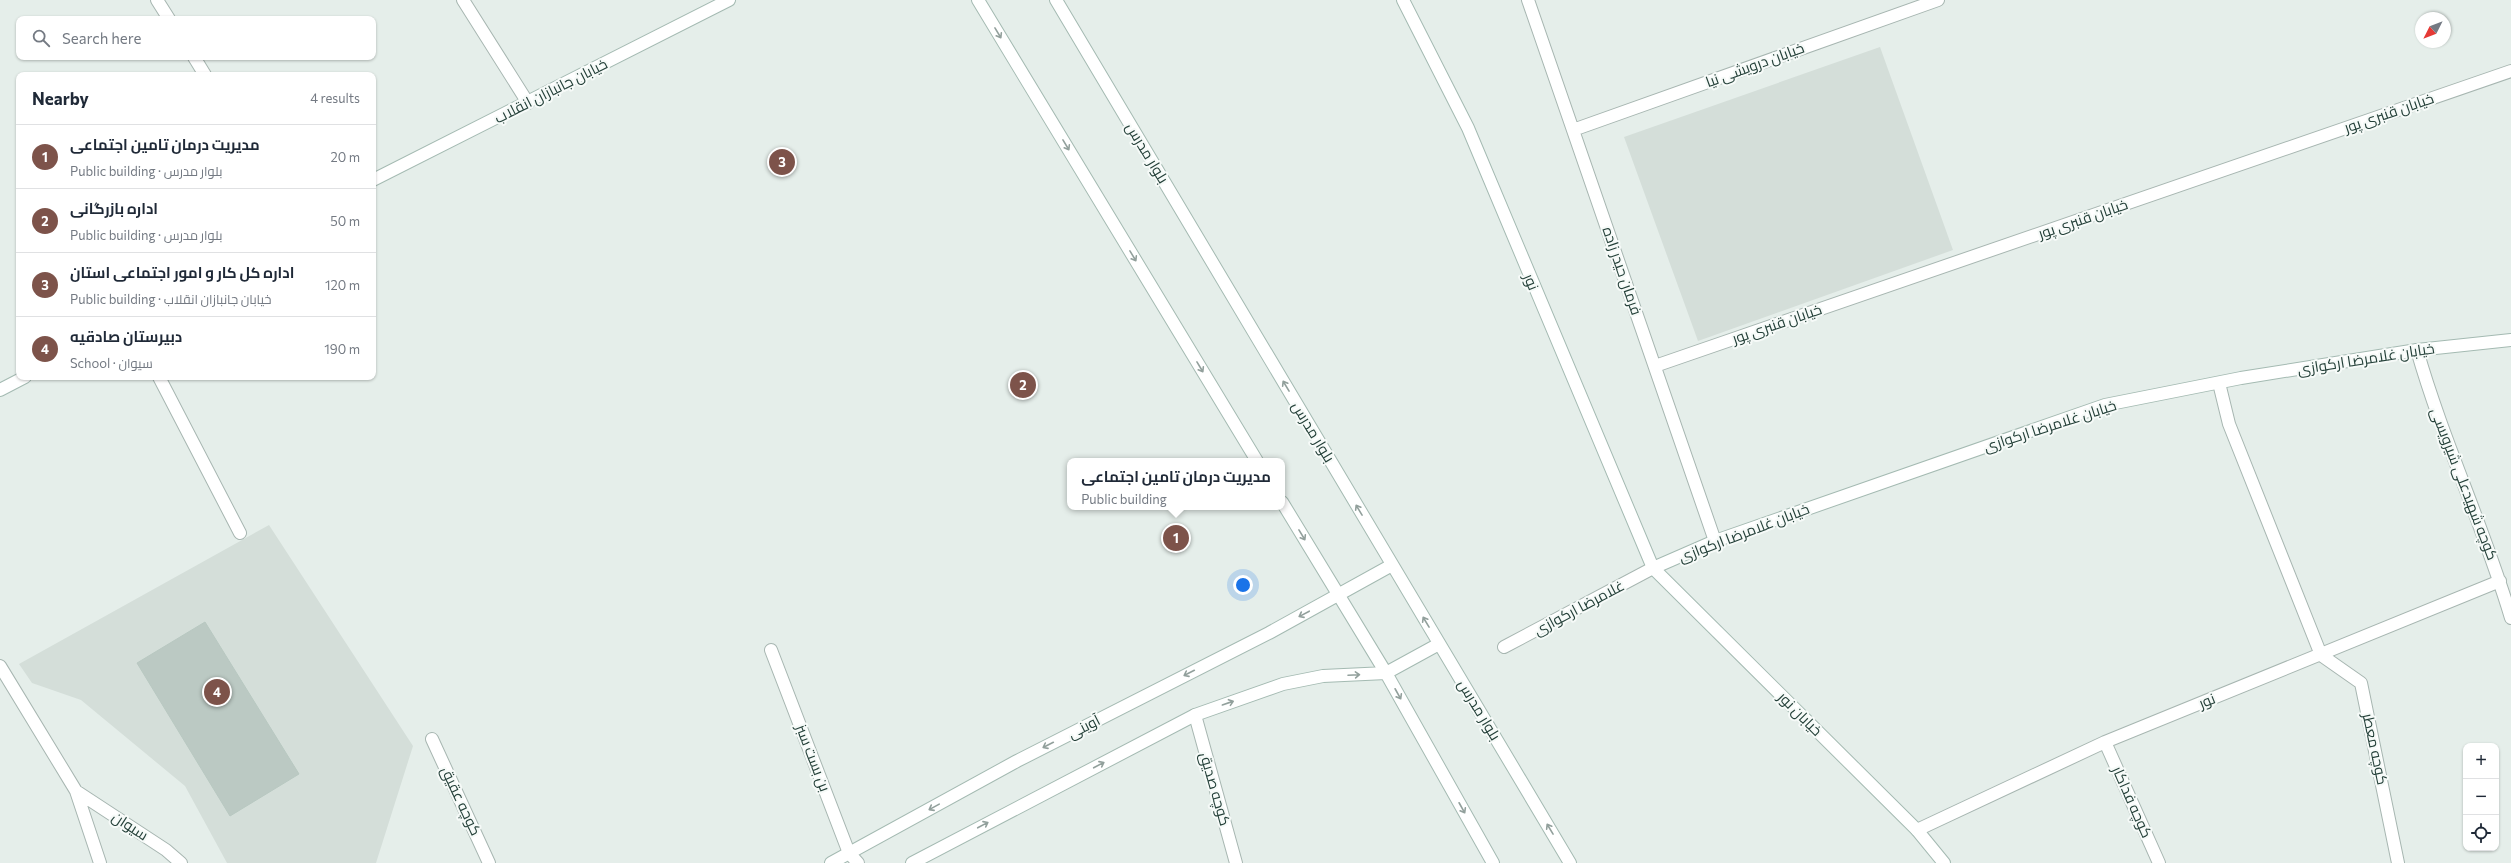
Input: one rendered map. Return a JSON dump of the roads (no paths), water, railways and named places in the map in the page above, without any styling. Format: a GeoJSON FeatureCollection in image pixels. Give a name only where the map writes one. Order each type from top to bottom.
{"type":"FeatureCollection","features":[{"type":"Feature","properties":{"kind":"street"},"geometry":{"type":"LineString","coordinates":[[157,0],[167,16]]}},
{"type":"Feature","properties":{"kind":"street"},"geometry":{"type":"LineString","coordinates":[[463,0],[528,103]]}},
{"type":"Feature","properties":{"kind":"street","name":"خیابان جانبازان انقلاب"},"geometry":{"type":"LineString","coordinates":[[376,179],[528,103],[729,0]]}},
{"type":"Feature","properties":{"kind":"street"},"geometry":{"type":"LineString","coordinates":[[978,0],[1255,458]]}},
{"type":"Feature","properties":{"kind":"street","name":"بلوار مدرس"},"geometry":{"type":"LineString","coordinates":[[1056,0],[1570,863]]}},
{"type":"Feature","properties":{"kind":"street","name":"نور"},"geometry":{"type":"LineString","coordinates":[[1403,0],[1468,128],[1653,568]]}},
{"type":"Feature","properties":{"kind":"street","name":"فرمان حیدر زاده"},"geometry":{"type":"LineString","coordinates":[[1528,0],[1715,541]]}},
{"type":"Feature","properties":{"kind":"street","name":"خیابان درویشی نیا"},"geometry":{"type":"LineString","coordinates":[[1573,130],[1938,0]]}},
{"type":"Feature","properties":{"kind":"street"},"geometry":{"type":"LineString","coordinates":[[196,60],[203,72]]}},
{"type":"Feature","properties":{"kind":"street","name":"خیابان قنبری پور"},"geometry":{"type":"LineString","coordinates":[[1655,366],[2511,71]]}},
{"type":"Feature","properties":{"kind":"street","name":"خیابان غلامرضا ارکوازی"},"geometry":{"type":"LineString","coordinates":[[1653,568],[1715,541],[2105,405],[2219,383],[2417,350],[2511,340]]}},
{"type":"Feature","properties":{"kind":"street","name":"کوچه شهیدعلی شیرویسی"},"geometry":{"type":"LineString","coordinates":[[2417,350],[2427,385],[2500,581],[2511,618]]}},
{"type":"Feature","properties":{"kind":"street"},"geometry":{"type":"LineString","coordinates":[[0,390],[19,380]]}},
{"type":"Feature","properties":{"kind":"street"},"geometry":{"type":"LineString","coordinates":[[161,380],[240,533]]}},
{"type":"Feature","properties":{"kind":"street"},"geometry":{"type":"LineString","coordinates":[[2219,383],[2229,424],[2321,655]]}},
{"type":"Feature","properties":{"kind":"street"},"geometry":{"type":"LineString","coordinates":[[1285,507],[1386,673],[1493,863]]}},
{"type":"Feature","properties":{"kind":"street","name":"آوینی"},"geometry":{"type":"LineString","coordinates":[[831,863],[1017,761],[1339,596],[1392,565]]}},
{"type":"Feature","properties":{"kind":"street","name":"غلامرضا ارکوازی"},"geometry":{"type":"LineString","coordinates":[[1504,647],[1653,568]]}},
{"type":"Feature","properties":{"kind":"street","name":"خیابان نور"},"geometry":{"type":"LineString","coordinates":[[1653,568],[1917,830],[1944,863]]}},
{"type":"Feature","properties":{"kind":"street","name":"نور"},"geometry":{"type":"LineString","coordinates":[[1917,830],[2105,742],[2500,581]]}},
{"type":"Feature","properties":{"kind":"street"},"geometry":{"type":"LineString","coordinates":[[912,863],[1194,715],[1283,684],[1324,676],[1386,673],[1439,644]]}},
{"type":"Feature","properties":{"kind":"street","name":"بن بست سبز"},"geometry":{"type":"LineString","coordinates":[[772,650],[849,853],[858,863]]}},
{"type":"Feature","properties":{"kind":"street","name":"کوچه معطر"},"geometry":{"type":"LineString","coordinates":[[2321,655],[2361,683],[2398,863]]}},
{"type":"Feature","properties":{"kind":"street"},"geometry":{"type":"LineString","coordinates":[[0,666],[76,792],[100,863]]}},
{"type":"Feature","properties":{"kind":"street","name":"کوچه صدیق"},"geometry":{"type":"LineString","coordinates":[[1194,715],[1236,863]]}},
{"type":"Feature","properties":{"kind":"street","name":"کوچه عقیق"},"geometry":{"type":"LineString","coordinates":[[432,739],[490,863]]}},
{"type":"Feature","properties":{"kind":"street","name":"کوچه فداکار"},"geometry":{"type":"LineString","coordinates":[[2105,742],[2159,863]]}},
{"type":"Feature","properties":{"kind":"street","name":"سیوان"},"geometry":{"type":"LineString","coordinates":[[76,792],[166,850],[181,863]]}},
{"type":"Feature","properties":{"kind":"place","name":"اداره کل کار و امور اجتماعی استان"},"geometry":{"type":"Point","coordinates":[782,162]}},
{"type":"Feature","properties":{"kind":"place","name":"اداره بازرگانی"},"geometry":{"type":"Point","coordinates":[1023,385]}},
{"type":"Feature","properties":{"kind":"place","name":"مدیریت درمان تامین اجتماعی"},"geometry":{"type":"Point","coordinates":[1176,538]}},
{"type":"Feature","properties":{"kind":"place","name":"دبیرستان صادقیه"},"geometry":{"type":"Point","coordinates":[217,692]}}]}
